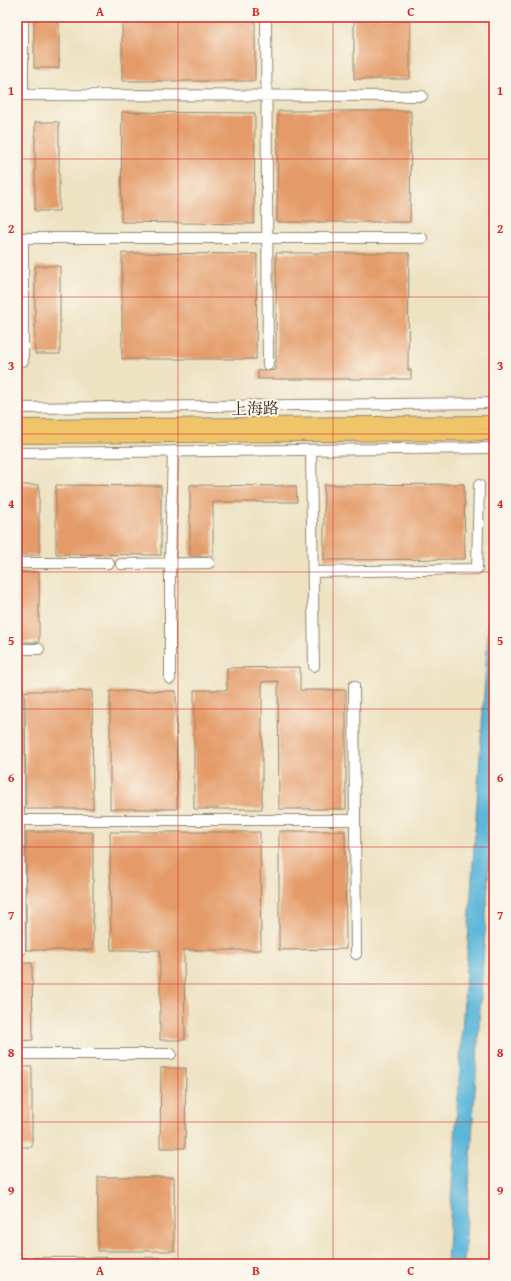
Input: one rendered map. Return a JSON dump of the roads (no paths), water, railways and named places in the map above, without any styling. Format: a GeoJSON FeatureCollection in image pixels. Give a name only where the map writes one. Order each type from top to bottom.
{"type":"FeatureCollection","features":[{"type":"Feature","properties":{"kind":"main road","name":"上海路"},"geometry":{"type":"LineString","coordinates":[[17,426],[494,422]]}},
{"type":"Feature","properties":{"kind":"main road","name":"上海路"},"geometry":{"type":"LineString","coordinates":[[17,437],[494,434]]}},
{"type":"Feature","properties":{"kind":"street"},"geometry":{"type":"LineString","coordinates":[[23,17],[20,95],[422,96]]}},
{"type":"Feature","properties":{"kind":"street"},"geometry":{"type":"LineString","coordinates":[[266,17],[268,365]]}},
{"type":"Feature","properties":{"kind":"street"},"geometry":{"type":"LineString","coordinates":[[23,361],[20,238],[422,238]]}},
{"type":"Feature","properties":{"kind":"street"},"geometry":{"type":"LineString","coordinates":[[17,408],[494,403]]}},
{"type":"Feature","properties":{"kind":"street"},"geometry":{"type":"LineString","coordinates":[[17,453],[494,448]]}},
{"type":"Feature","properties":{"kind":"street"},"geometry":{"type":"LineString","coordinates":[[311,450],[314,666]]}},
{"type":"Feature","properties":{"kind":"street"},"geometry":{"type":"LineString","coordinates":[[170,679],[170,564],[173,451]]}},
{"type":"Feature","properties":{"kind":"street"},"geometry":{"type":"LineString","coordinates":[[313,572],[477,569],[479,485]]}},
{"type":"Feature","properties":{"kind":"street"},"geometry":{"type":"LineString","coordinates":[[17,563],[109,563]]}},
{"type":"Feature","properties":{"kind":"street"},"geometry":{"type":"LineString","coordinates":[[121,564],[208,563]]}},
{"type":"Feature","properties":{"kind":"street"},"geometry":{"type":"LineString","coordinates":[[17,649],[38,649]]}},
{"type":"Feature","properties":{"kind":"street"},"geometry":{"type":"LineString","coordinates":[[354,686],[356,954]]}},
{"type":"Feature","properties":{"kind":"street"},"geometry":{"type":"LineString","coordinates":[[18,690],[20,951]]}},
{"type":"Feature","properties":{"kind":"street"},"geometry":{"type":"LineString","coordinates":[[18,820],[355,820]]}},
{"type":"Feature","properties":{"kind":"street"},"geometry":{"type":"LineString","coordinates":[[17,1054],[171,1054]]}},
{"type":"Feature","properties":{"kind":"street"},"geometry":{"type":"LineString","coordinates":[[17,1263],[175,1263]]}},
{"type":"Feature","properties":{"kind":"water"},"geometry":{"type":"Polygon","coordinates":[[[494,540],[494,789],[464,1264],[447,1264],[494,540]]]}}]}
